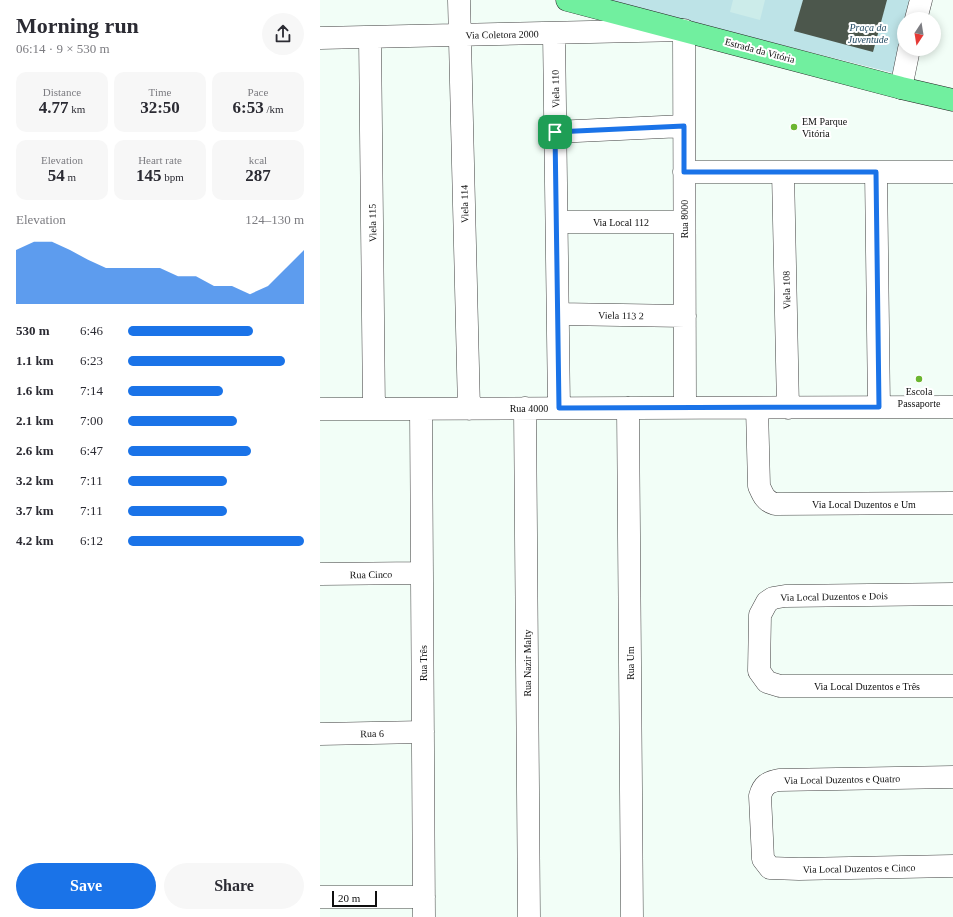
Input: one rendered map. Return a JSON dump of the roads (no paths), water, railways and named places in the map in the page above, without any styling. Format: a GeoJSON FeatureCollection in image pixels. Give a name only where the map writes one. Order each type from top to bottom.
{"type":"FeatureCollection","features":[{"type":"Feature","properties":{"kind":"main road","name":"Estrada da Vitória"},"geometry":{"type":"LineString","coordinates":[[567,0],[900,88],[953,100]]}},
{"type":"Feature","properties":{"kind":"street","name":"Viela 114"},"geometry":{"type":"LineString","coordinates":[[459,0],[469,409]]}},
{"type":"Feature","properties":{"kind":"street"},"geometry":{"type":"LineString","coordinates":[[918,12],[921,0]]}},
{"type":"Feature","properties":{"kind":"street","name":"Via Coletora 2000"},"geometry":{"type":"LineString","coordinates":[[320,38],[684,30]]}},
{"type":"Feature","properties":{"kind":"street","name":"Rua 8000"},"geometry":{"type":"LineString","coordinates":[[684,30],[685,408]]}},
{"type":"Feature","properties":{"kind":"street","name":"Viela 110"},"geometry":{"type":"LineString","coordinates":[[554,33],[559,408]]}},
{"type":"Feature","properties":{"kind":"street","name":"Viela 115"},"geometry":{"type":"LineString","coordinates":[[370,37],[374,409]]}},
{"type":"Feature","properties":{"kind":"street"},"geometry":{"type":"LineString","coordinates":[[900,88],[907,56]]}},
{"type":"Feature","properties":{"kind":"street"},"geometry":{"type":"LineString","coordinates":[[555,132],[684,126]]}},
{"type":"Feature","properties":{"kind":"street"},"geometry":{"type":"LineString","coordinates":[[684,172],[953,172]]}},
{"type":"Feature","properties":{"kind":"street","name":"Viela 108"},"geometry":{"type":"LineString","coordinates":[[784,172],[788,408]]}},
{"type":"Feature","properties":{"kind":"street"},"geometry":{"type":"LineString","coordinates":[[876,172],[879,407]]}},
{"type":"Feature","properties":{"kind":"street","name":"Via Local 112"},"geometry":{"type":"LineString","coordinates":[[557,222],[684,222]]}},
{"type":"Feature","properties":{"kind":"street","name":"Viela 113 2"},"geometry":{"type":"LineString","coordinates":[[558,314],[685,316]]}},
{"type":"Feature","properties":{"kind":"street","name":"Rua 4000"},"geometry":{"type":"LineString","coordinates":[[320,409],[953,407]]}},
{"type":"Feature","properties":{"kind":"street","name":"Rua Nazir Malty"},"geometry":{"type":"LineString","coordinates":[[525,408],[528,917]]}},
{"type":"Feature","properties":{"kind":"street","name":"Rua Um"},"geometry":{"type":"LineString","coordinates":[[628,408],[632,917]]}},
{"type":"Feature","properties":{"kind":"street","name":"Via Local Duzentos e Um"},"geometry":{"type":"LineString","coordinates":[[757,408],[759,486],[763,496],[768,502],[776,504],[953,503]]}},
{"type":"Feature","properties":{"kind":"street","name":"Rua Três"},"geometry":{"type":"LineString","coordinates":[[421,409],[424,907]]}},
{"type":"Feature","properties":{"kind":"street","name":"Rua Cinco"},"geometry":{"type":"LineString","coordinates":[[320,574],[422,573]]}},
{"type":"Feature","properties":{"kind":"street","name":"Via Local Duzentos e Dois"},"geometry":{"type":"LineString","coordinates":[[780,686],[768,682],[759,671],[760,615],[766,602],[773,598],[785,596],[953,594]]}},
{"type":"Feature","properties":{"kind":"street","name":"Via Local Duzentos e Três"},"geometry":{"type":"LineString","coordinates":[[780,686],[953,686]]}},
{"type":"Feature","properties":{"kind":"street","name":"Rua 6"},"geometry":{"type":"LineString","coordinates":[[320,734],[423,732]]}},
{"type":"Feature","properties":{"kind":"street","name":"Via Local Duzentos e Quatro"},"geometry":{"type":"LineString","coordinates":[[766,864],[763,859],[760,796],[762,788],[769,782],[779,780],[953,777]]}},
{"type":"Feature","properties":{"kind":"street","name":"Via Local Duzentos e Cinco"},"geometry":{"type":"LineString","coordinates":[[766,864],[770,868],[779,869],[953,866]]}},
{"type":"Feature","properties":{"kind":"street"},"geometry":{"type":"LineString","coordinates":[[320,897],[424,907]]}},
{"type":"Feature","properties":{"kind":"place","name":"EM Parque Vitória"},"geometry":{"type":"Point","coordinates":[794,127]}},
{"type":"Feature","properties":{"kind":"place","name":"Escola Passaporte"},"geometry":{"type":"Point","coordinates":[919,379]}},
{"type":"Feature","properties":{"kind":"park label","name":"Praça da Juventude"},"geometry":{"type":"Point","coordinates":[868,32]}}]}
